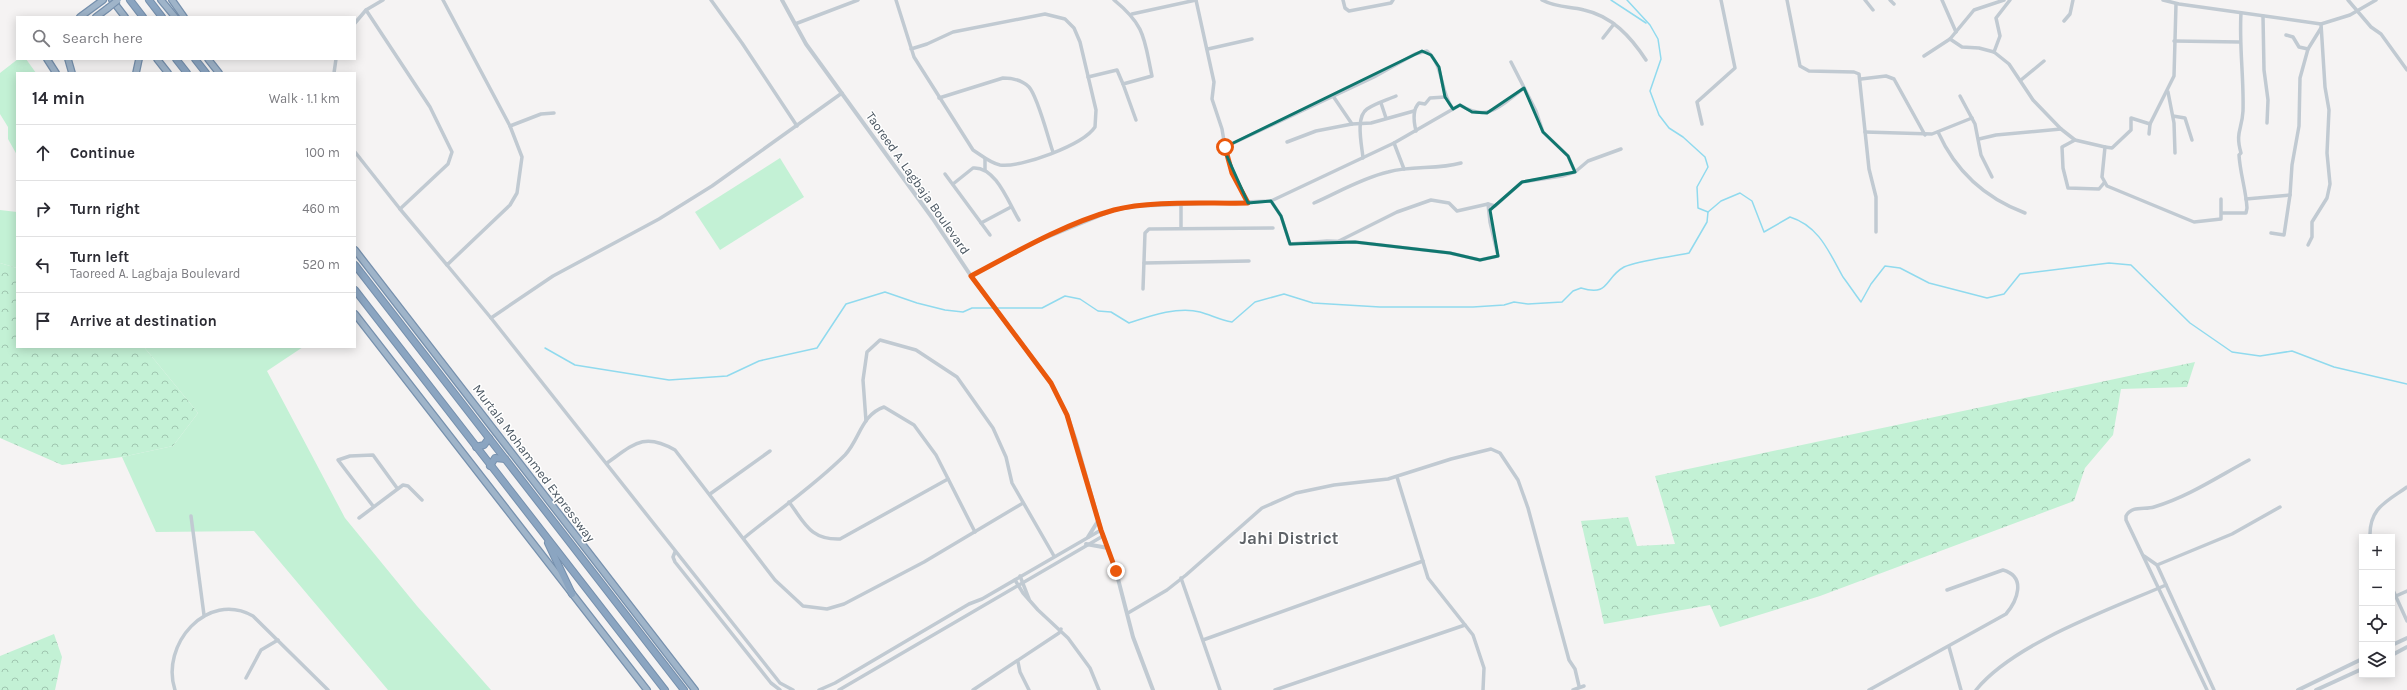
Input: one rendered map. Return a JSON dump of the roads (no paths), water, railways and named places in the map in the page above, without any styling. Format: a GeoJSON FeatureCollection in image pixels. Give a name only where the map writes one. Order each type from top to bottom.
{"type":"FeatureCollection","features":[{"type":"Feature","properties":{"kind":"highway"},"geometry":{"type":"LineString","coordinates":[[81,16],[103,0]]}},
{"type":"Feature","properties":{"kind":"highway"},"geometry":{"type":"LineString","coordinates":[[112,0],[123,15]]}},
{"type":"Feature","properties":{"kind":"highway"},"geometry":{"type":"LineString","coordinates":[[97,16],[118,0]]}},
{"type":"Feature","properties":{"kind":"highway"},"geometry":{"type":"LineString","coordinates":[[130,0],[142,16]]}},
{"type":"Feature","properties":{"kind":"highway"},"geometry":{"type":"LineString","coordinates":[[149,0],[161,16]]}},
{"type":"Feature","properties":{"kind":"highway"},"geometry":{"type":"LineString","coordinates":[[161,0],[174,16]]}},
{"type":"Feature","properties":{"kind":"highway"},"geometry":{"type":"LineString","coordinates":[[172,0],[183,16]]}},
{"type":"Feature","properties":{"kind":"highway"},"geometry":{"type":"LineString","coordinates":[[48,60],[55,72]]}},
{"type":"Feature","properties":{"kind":"highway"},"geometry":{"type":"LineString","coordinates":[[68,60],[72,72]]}},
{"type":"Feature","properties":{"kind":"highway"},"geometry":{"type":"LineString","coordinates":[[136,72],[139,60]]}},
{"type":"Feature","properties":{"kind":"highway"},"geometry":{"type":"LineString","coordinates":[[158,60],[167,72]]}},
{"type":"Feature","properties":{"kind":"highway"},"geometry":{"type":"LineString","coordinates":[[177,60],[186,72]]}},
{"type":"Feature","properties":{"kind":"highway"},"geometry":{"type":"LineString","coordinates":[[196,60],[205,72]]}},
{"type":"Feature","properties":{"kind":"highway"},"geometry":{"type":"LineString","coordinates":[[209,60],[218,72]]}},
{"type":"Feature","properties":{"kind":"highway","name":"Murtala Mohammed Expressway"},"geometry":{"type":"LineString","coordinates":[[356,251],[695,690]]}},
{"type":"Feature","properties":{"kind":"highway","name":"Murtala Mohammed Expressway"},"geometry":{"type":"LineString","coordinates":[[356,266],[684,690]]}},
{"type":"Feature","properties":{"kind":"highway"},"geometry":{"type":"LineString","coordinates":[[356,291],[665,690]]}},
{"type":"Feature","properties":{"kind":"highway"},"geometry":{"type":"LineString","coordinates":[[356,315],[647,690]]}},
{"type":"Feature","properties":{"kind":"highway"},"geometry":{"type":"LineString","coordinates":[[476,447],[484,445],[489,438]]}},
{"type":"Feature","properties":{"kind":"highway"},"geometry":{"type":"LineString","coordinates":[[490,466],[495,458],[505,459]]}},
{"type":"Feature","properties":{"kind":"highway"},"geometry":{"type":"LineString","coordinates":[[543,533],[572,594]]}},
{"type":"Feature","properties":{"kind":"street"},"geometry":{"type":"LineString","coordinates":[[356,22],[366,10],[383,0]]}},
{"type":"Feature","properties":{"kind":"street"},"geometry":{"type":"LineString","coordinates":[[443,0],[510,126],[522,157],[517,193],[510,206],[448,265]]}},
{"type":"Feature","properties":{"kind":"street"},"geometry":{"type":"LineString","coordinates":[[711,0],[742,43],[797,126]]}},
{"type":"Feature","properties":{"kind":"street","name":"Taoreed A. Lagbaja Boulevard"},"geometry":{"type":"LineString","coordinates":[[782,0],[806,44],[933,219],[971,276],[1051,383],[1067,415],[1098,521],[1128,613],[1133,638],[1153,690]]}},
{"type":"Feature","properties":{"kind":"street"},"geometry":{"type":"LineString","coordinates":[[795,24],[849,1],[858,0]]}},
{"type":"Feature","properties":{"kind":"street"},"geometry":{"type":"LineString","coordinates":[[896,0],[911,49],[939,98],[973,150],[985,159],[999,165],[1029,163],[1085,138],[1095,128],[1096,110],[1080,42],[1074,28],[1065,19],[1045,14],[953,32],[927,44],[911,49]]}},
{"type":"Feature","properties":{"kind":"street"},"geometry":{"type":"LineString","coordinates":[[1114,0],[1132,14],[1145,40],[1148,62],[1152,76],[1123,84]]}},
{"type":"Feature","properties":{"kind":"street"},"geometry":{"type":"LineString","coordinates":[[1132,14],[1196,0],[1208,49],[1214,82],[1212,99],[1222,129],[1232,173],[1248,203]]}},
{"type":"Feature","properties":{"kind":"street"},"geometry":{"type":"LineString","coordinates":[[1343,0],[1347,10],[1349,11],[1390,3],[1393,0]]}},
{"type":"Feature","properties":{"kind":"street"},"geometry":{"type":"LineString","coordinates":[[1542,0],[1561,8],[1586,10],[1614,24],[1628,34],[1646,60]]}},
{"type":"Feature","properties":{"kind":"street"},"geometry":{"type":"LineString","coordinates":[[1702,124],[1697,102],[1735,68],[1721,0]]}},
{"type":"Feature","properties":{"kind":"street"},"geometry":{"type":"LineString","coordinates":[[1788,0],[1800,66],[1809,70],[1854,72],[1859,74],[1861,79],[1869,169],[1876,197],[1876,232]]}},
{"type":"Feature","properties":{"kind":"street"},"geometry":{"type":"LineString","coordinates":[[1865,0],[1873,10]]}},
{"type":"Feature","properties":{"kind":"street"},"geometry":{"type":"LineString","coordinates":[[1890,0],[1894,4]]}},
{"type":"Feature","properties":{"kind":"street"},"geometry":{"type":"LineString","coordinates":[[1942,0],[1956,32]]}},
{"type":"Feature","properties":{"kind":"street"},"geometry":{"type":"LineString","coordinates":[[1924,56],[1950,38],[1974,10],[2004,0]]}},
{"type":"Feature","properties":{"kind":"street"},"geometry":{"type":"LineString","coordinates":[[1994,52],[2000,36],[1996,18],[2010,0]]}},
{"type":"Feature","properties":{"kind":"street"},"geometry":{"type":"LineString","coordinates":[[2064,20],[2070,14],[2073,0]]}},
{"type":"Feature","properties":{"kind":"street"},"geometry":{"type":"LineString","coordinates":[[2163,0],[2176,4],[2321,26],[2356,11],[2376,0]]}},
{"type":"Feature","properties":{"kind":"street"},"geometry":{"type":"LineString","coordinates":[[2348,0],[2356,11],[2381,34],[2407,70]]}},
{"type":"Feature","properties":{"kind":"street"},"geometry":{"type":"LineString","coordinates":[[2149,134],[2150,124],[2168,91],[2174,76],[2176,4]]}},
{"type":"Feature","properties":{"kind":"street"},"geometry":{"type":"LineString","coordinates":[[366,10],[430,107],[452,152],[448,164],[400,209]]}},
{"type":"Feature","properties":{"kind":"street"},"geometry":{"type":"LineString","coordinates":[[2222,213],[2246,213],[2243,175],[2240,167],[2239,155],[2241,153],[2238,133],[2243,111],[2240,42],[2241,13]]}},
{"type":"Feature","properties":{"kind":"street"},"geometry":{"type":"LineString","coordinates":[[2263,16],[2267,123]]}},
{"type":"Feature","properties":{"kind":"street"},"geometry":{"type":"LineString","coordinates":[[1603,38],[1614,24]]}},
{"type":"Feature","properties":{"kind":"street"},"geometry":{"type":"LineString","coordinates":[[2271,233],[2284,236],[2290,195],[2292,165],[2299,126],[2300,78],[2308,49],[2321,26]]}},
{"type":"Feature","properties":{"kind":"street"},"geometry":{"type":"LineString","coordinates":[[2308,245],[2312,237],[2312,222],[2327,198],[2330,184],[2327,153],[2329,110],[2325,87],[2321,26]]}},
{"type":"Feature","properties":{"kind":"street"},"geometry":{"type":"LineString","coordinates":[[2286,35],[2293,37],[2300,47],[2308,49]]}},
{"type":"Feature","properties":{"kind":"street"},"geometry":{"type":"LineString","coordinates":[[1950,38],[1962,48],[1979,48],[1994,52],[2009,64],[2033,100],[2061,129],[2075,140],[2112,148],[2131,130],[2131,118],[2150,124]]}},
{"type":"Feature","properties":{"kind":"street"},"geometry":{"type":"LineString","coordinates":[[1208,49],[1252,39]]}},
{"type":"Feature","properties":{"kind":"street"},"geometry":{"type":"LineString","coordinates":[[2174,41],[2240,42]]}},
{"type":"Feature","properties":{"kind":"street"},"geometry":{"type":"LineString","coordinates":[[1225,147],[1374,77],[1414,54],[1427,51],[1439,67],[1443,79],[1445,98],[1453,109]]}},
{"type":"Feature","properties":{"kind":"street"},"geometry":{"type":"LineString","coordinates":[[334,72],[336,60]]}},
{"type":"Feature","properties":{"kind":"street"},"geometry":{"type":"LineString","coordinates":[[2021,80],[2044,61]]}},
{"type":"Feature","properties":{"kind":"street"},"geometry":{"type":"LineString","coordinates":[[1511,62],[1536,111],[1543,132],[1568,156],[1575,172]]}},
{"type":"Feature","properties":{"kind":"street"},"geometry":{"type":"LineString","coordinates":[[1088,77],[1117,70],[1136,120]]}},
{"type":"Feature","properties":{"kind":"street"},"geometry":{"type":"LineString","coordinates":[[1861,79],[1886,76],[1894,79],[1925,135]]}},
{"type":"Feature","properties":{"kind":"street"},"geometry":{"type":"LineString","coordinates":[[939,98],[1003,78],[1013,78],[1023,82],[1033,93],[1053,152]]}},
{"type":"Feature","properties":{"kind":"street"},"geometry":{"type":"LineString","coordinates":[[971,276],[1031,244],[1114,210],[1138,206],[1271,201],[1394,144],[1460,105],[1472,112],[1487,113],[1524,88]]}},
{"type":"Feature","properties":{"kind":"street"},"geometry":{"type":"LineString","coordinates":[[2168,91],[2173,116],[2175,153]]}},
{"type":"Feature","properties":{"kind":"street"},"geometry":{"type":"LineString","coordinates":[[491,318],[553,276],[659,219],[712,186],[842,93]]}},
{"type":"Feature","properties":{"kind":"street"},"geometry":{"type":"LineString","coordinates":[[1332,96],[1352,124]]}},
{"type":"Feature","properties":{"kind":"street"},"geometry":{"type":"LineString","coordinates":[[1363,158],[1361,124],[1365,112],[1396,96]]}},
{"type":"Feature","properties":{"kind":"street"},"geometry":{"type":"LineString","coordinates":[[1960,96],[1972,118],[1979,139],[1981,155],[1992,177]]}},
{"type":"Feature","properties":{"kind":"street"},"geometry":{"type":"LineString","coordinates":[[1416,131],[1414,111],[1419,103],[1425,104],[1430,98],[1445,98]]}},
{"type":"Feature","properties":{"kind":"street"},"geometry":{"type":"LineString","coordinates":[[1381,103],[1386,118]]}},
{"type":"Feature","properties":{"kind":"street"},"geometry":{"type":"LineString","coordinates":[[1287,142],[1316,131],[1352,124],[1361,124],[1414,111]]}},
{"type":"Feature","properties":{"kind":"street"},"geometry":{"type":"LineString","coordinates":[[510,126],[541,114],[554,113]]}},
{"type":"Feature","properties":{"kind":"street"},"geometry":{"type":"LineString","coordinates":[[2173,116],[2185,118],[2192,140]]}},
{"type":"Feature","properties":{"kind":"street"},"geometry":{"type":"LineString","coordinates":[[1865,132],[1925,135],[1938,132],[1972,118]]}},
{"type":"Feature","properties":{"kind":"street"},"geometry":{"type":"LineString","coordinates":[[1979,139],[1996,135],[2061,129]]}},
{"type":"Feature","properties":{"kind":"street"},"geometry":{"type":"LineString","coordinates":[[1938,132],[1947,151],[1982,191],[2003,205],[2026,213]]}},
{"type":"Feature","properties":{"kind":"street"},"geometry":{"type":"LineString","coordinates":[[2075,140],[2062,147],[2063,168],[2068,188],[2099,189],[2104,183]]}},
{"type":"Feature","properties":{"kind":"street"},"geometry":{"type":"LineString","coordinates":[[1394,144],[1404,169]]}},
{"type":"Feature","properties":{"kind":"street"},"geometry":{"type":"LineString","coordinates":[[2105,147],[2102,178],[2104,183],[2151,206],[2194,222],[2221,219],[2221,199]]}},
{"type":"Feature","properties":{"kind":"street"},"geometry":{"type":"LineString","coordinates":[[1339,242],[1397,212],[1431,200],[1449,203],[1457,211],[1488,204],[1495,206],[1522,182],[1546,180],[1575,172],[1588,161],[1621,149]]}},
{"type":"Feature","properties":{"kind":"street"},"geometry":{"type":"LineString","coordinates":[[356,153],[607,462],[780,683],[793,690]]}},
{"type":"Feature","properties":{"kind":"street"},"geometry":{"type":"LineString","coordinates":[[985,159],[985,170]]}},
{"type":"Feature","properties":{"kind":"street"},"geometry":{"type":"LineString","coordinates":[[1314,203],[1387,172],[1404,169],[1444,167],[1461,163]]}},
{"type":"Feature","properties":{"kind":"street"},"geometry":{"type":"LineString","coordinates":[[953,184],[973,168],[985,170],[996,180],[1018,220]]}},
{"type":"Feature","properties":{"kind":"street"},"geometry":{"type":"LineString","coordinates":[[945,174],[990,235]]}},
{"type":"Feature","properties":{"kind":"street"},"geometry":{"type":"LineString","coordinates":[[2246,199],[2290,195]]}},
{"type":"Feature","properties":{"kind":"street"},"geometry":{"type":"LineString","coordinates":[[1271,201],[1281,216],[1290,244],[1339,242],[1420,249],[1480,260],[1498,256],[1490,222],[1488,204]]}},
{"type":"Feature","properties":{"kind":"street"},"geometry":{"type":"LineString","coordinates":[[1181,205],[1181,228]]}},
{"type":"Feature","properties":{"kind":"street"},"geometry":{"type":"LineString","coordinates":[[981,222],[1011,207]]}},
{"type":"Feature","properties":{"kind":"street"},"geometry":{"type":"LineString","coordinates":[[1143,289],[1145,232],[1153,228],[1273,228]]}},
{"type":"Feature","properties":{"kind":"street"},"geometry":{"type":"LineString","coordinates":[[1144,263],[1249,261]]}},
{"type":"Feature","properties":{"kind":"street"},"geometry":{"type":"LineString","coordinates":[[866,421],[863,380],[867,352],[880,340],[916,350],[957,377],[977,403],[993,428],[1006,457],[1012,483],[1054,556]]}},
{"type":"Feature","properties":{"kind":"street"},"geometry":{"type":"LineString","coordinates":[[744,538],[846,454],[866,421],[874,411],[884,407],[914,425],[923,437],[936,455],[975,532]]}},
{"type":"Feature","properties":{"kind":"street"},"geometry":{"type":"LineString","coordinates":[[607,462],[641,441],[660,441],[675,450],[775,580],[803,606],[827,609],[844,604],[884,583],[1023,503]]}},
{"type":"Feature","properties":{"kind":"street"},"geometry":{"type":"LineString","coordinates":[[1128,613],[1181,578],[1262,508],[1272,503],[1296,493],[1334,485],[1397,476],[1451,459],[1492,450],[1500,453],[1520,487],[1569,660],[1575,669],[1579,686]]}},
{"type":"Feature","properties":{"kind":"street"},"geometry":{"type":"LineString","coordinates":[[710,494],[770,451]]}},
{"type":"Feature","properties":{"kind":"street"},"geometry":{"type":"LineString","coordinates":[[373,506],[338,460],[350,456],[373,455],[397,488]]}},
{"type":"Feature","properties":{"kind":"street"},"geometry":{"type":"LineString","coordinates":[[2207,690],[2126,520],[2128,512],[2137,508],[2153,507],[2188,492],[2250,460]]}},
{"type":"Feature","properties":{"kind":"street"},"geometry":{"type":"LineString","coordinates":[[1397,476],[1428,578],[1473,635],[1484,668],[1483,690]]}},
{"type":"Feature","properties":{"kind":"street"},"geometry":{"type":"LineString","coordinates":[[789,502],[817,536],[826,539],[840,539],[948,479]]}},
{"type":"Feature","properties":{"kind":"street"},"geometry":{"type":"LineString","coordinates":[[359,518],[397,488],[403,485],[408,486],[422,500]]}},
{"type":"Feature","properties":{"kind":"street"},"geometry":{"type":"LineString","coordinates":[[2370,534],[2371,518],[2379,506],[2407,487]]}},
{"type":"Feature","properties":{"kind":"street"},"geometry":{"type":"LineString","coordinates":[[2157,565],[2232,534],[2280,507]]}},
{"type":"Feature","properties":{"kind":"street"},"geometry":{"type":"LineString","coordinates":[[191,516],[204,614]]}},
{"type":"Feature","properties":{"kind":"street"},"geometry":{"type":"LineString","coordinates":[[1088,537],[1098,521]]}},
{"type":"Feature","properties":{"kind":"street"},"geometry":{"type":"LineString","coordinates":[[819,690],[835,683],[969,604],[1015,580],[1101,530]]}},
{"type":"Feature","properties":{"kind":"street"},"geometry":{"type":"LineString","coordinates":[[835,683],[840,690],[1086,544],[1103,536]]}},
{"type":"Feature","properties":{"kind":"street"},"geometry":{"type":"LineString","coordinates":[[1086,544],[1108,548]]}},
{"type":"Feature","properties":{"kind":"street"},"geometry":{"type":"LineString","coordinates":[[676,552],[673,557],[675,562],[771,683],[780,690]]}},
{"type":"Feature","properties":{"kind":"street"},"geometry":{"type":"LineString","coordinates":[[2143,556],[2157,565],[2214,690]]}},
{"type":"Feature","properties":{"kind":"street"},"geometry":{"type":"LineString","coordinates":[[1203,640],[1423,561]]}},
{"type":"Feature","properties":{"kind":"street"},"geometry":{"type":"LineString","coordinates":[[1869,690],[1949,647],[2006,614],[2018,594],[2018,585],[2012,574],[2003,570],[1947,590]]}},
{"type":"Feature","properties":{"kind":"street"},"geometry":{"type":"LineString","coordinates":[[1020,576],[1024,582],[1030,600]]}},
{"type":"Feature","properties":{"kind":"street"},"geometry":{"type":"LineString","coordinates":[[1181,578],[1220,690]]}},
{"type":"Feature","properties":{"kind":"street"},"geometry":{"type":"LineString","coordinates":[[1015,580],[1030,600],[1061,629],[1090,668],[1099,690]]}},
{"type":"Feature","properties":{"kind":"street"},"geometry":{"type":"LineString","coordinates":[[1976,690],[1984,680],[2012,660],[2065,629],[2166,585]]}},
{"type":"Feature","properties":{"kind":"street"},"geometry":{"type":"LineString","coordinates":[[2407,591],[2396,596],[2407,621]]}},
{"type":"Feature","properties":{"kind":"street"},"geometry":{"type":"LineString","coordinates":[[175,690],[171,670],[175,650],[192,625],[204,614],[220,610],[239,609],[253,616],[328,690]]}},
{"type":"Feature","properties":{"kind":"street"},"geometry":{"type":"LineString","coordinates":[[1274,690],[1465,625]]}},
{"type":"Feature","properties":{"kind":"street"},"geometry":{"type":"LineString","coordinates":[[973,690],[1018,662],[1059,633],[1061,629]]}},
{"type":"Feature","properties":{"kind":"street"},"geometry":{"type":"LineString","coordinates":[[2395,644],[2407,638]]}},
{"type":"Feature","properties":{"kind":"street"},"geometry":{"type":"LineString","coordinates":[[246,678],[261,650],[278,640]]}},
{"type":"Feature","properties":{"kind":"street"},"geometry":{"type":"LineString","coordinates":[[1949,647],[1961,690]]}},
{"type":"Feature","properties":{"kind":"street"},"geometry":{"type":"LineString","coordinates":[[2395,653],[2407,648]]}},
{"type":"Feature","properties":{"kind":"street"},"geometry":{"type":"LineString","coordinates":[[2298,690],[2359,661]]}},
{"type":"Feature","properties":{"kind":"street"},"geometry":{"type":"LineString","coordinates":[[1018,662],[1020,672],[1029,690]]}},
{"type":"Feature","properties":{"kind":"street"},"geometry":{"type":"LineString","coordinates":[[2316,690],[2359,670]]}},
{"type":"Feature","properties":{"kind":"street"},"geometry":{"type":"LineString","coordinates":[[1573,690],[1579,686],[1584,686]]}},
{"type":"Feature","properties":{"kind":"waterway"},"geometry":{"type":"LineString","coordinates":[[1611,0],[1646,23]]}},
{"type":"Feature","properties":{"kind":"waterway"},"geometry":{"type":"LineString","coordinates":[[1627,0],[1650,25],[1658,39],[1661,59],[1650,91],[1659,115],[1669,128],[1683,137],[1705,157],[1708,167],[1697,187],[1698,208],[1708,212],[1721,201],[1740,193],[1752,201],[1764,232],[1790,217],[1800,221],[1816,233],[1828,249],[1843,277],[1861,302],[1871,284],[1885,266],[1900,268],[1929,283],[1987,298],[2004,294],[2020,274],[2109,263],[2131,265],[2190,323],[2232,352],[2260,356],[2292,351],[2334,367],[2407,384]]}},
{"type":"Feature","properties":{"kind":"waterway"},"geometry":{"type":"LineString","coordinates":[[997,308],[1042,308],[1065,296],[1080,299],[1098,311],[1111,312],[1129,323],[1146,317],[1183,310],[1200,312],[1232,322],[1255,302],[1284,294],[1313,303],[1380,307],[1473,307],[1504,305],[1514,302],[1528,304],[1562,302],[1573,291],[1581,288],[1590,290],[1602,288],[1618,271],[1624,267],[1689,253],[1707,222],[1708,212]]}},
{"type":"Feature","properties":{"kind":"waterway"},"geometry":{"type":"LineString","coordinates":[[545,348],[575,365],[669,380],[727,376],[759,361],[817,348],[846,304],[885,292],[917,303],[945,310],[963,312],[972,308],[993,308]]}},
{"type":"Feature","properties":{"kind":"district","name":"Jahi District"},"geometry":{"type":"Point","coordinates":[1289,538]}}]}
